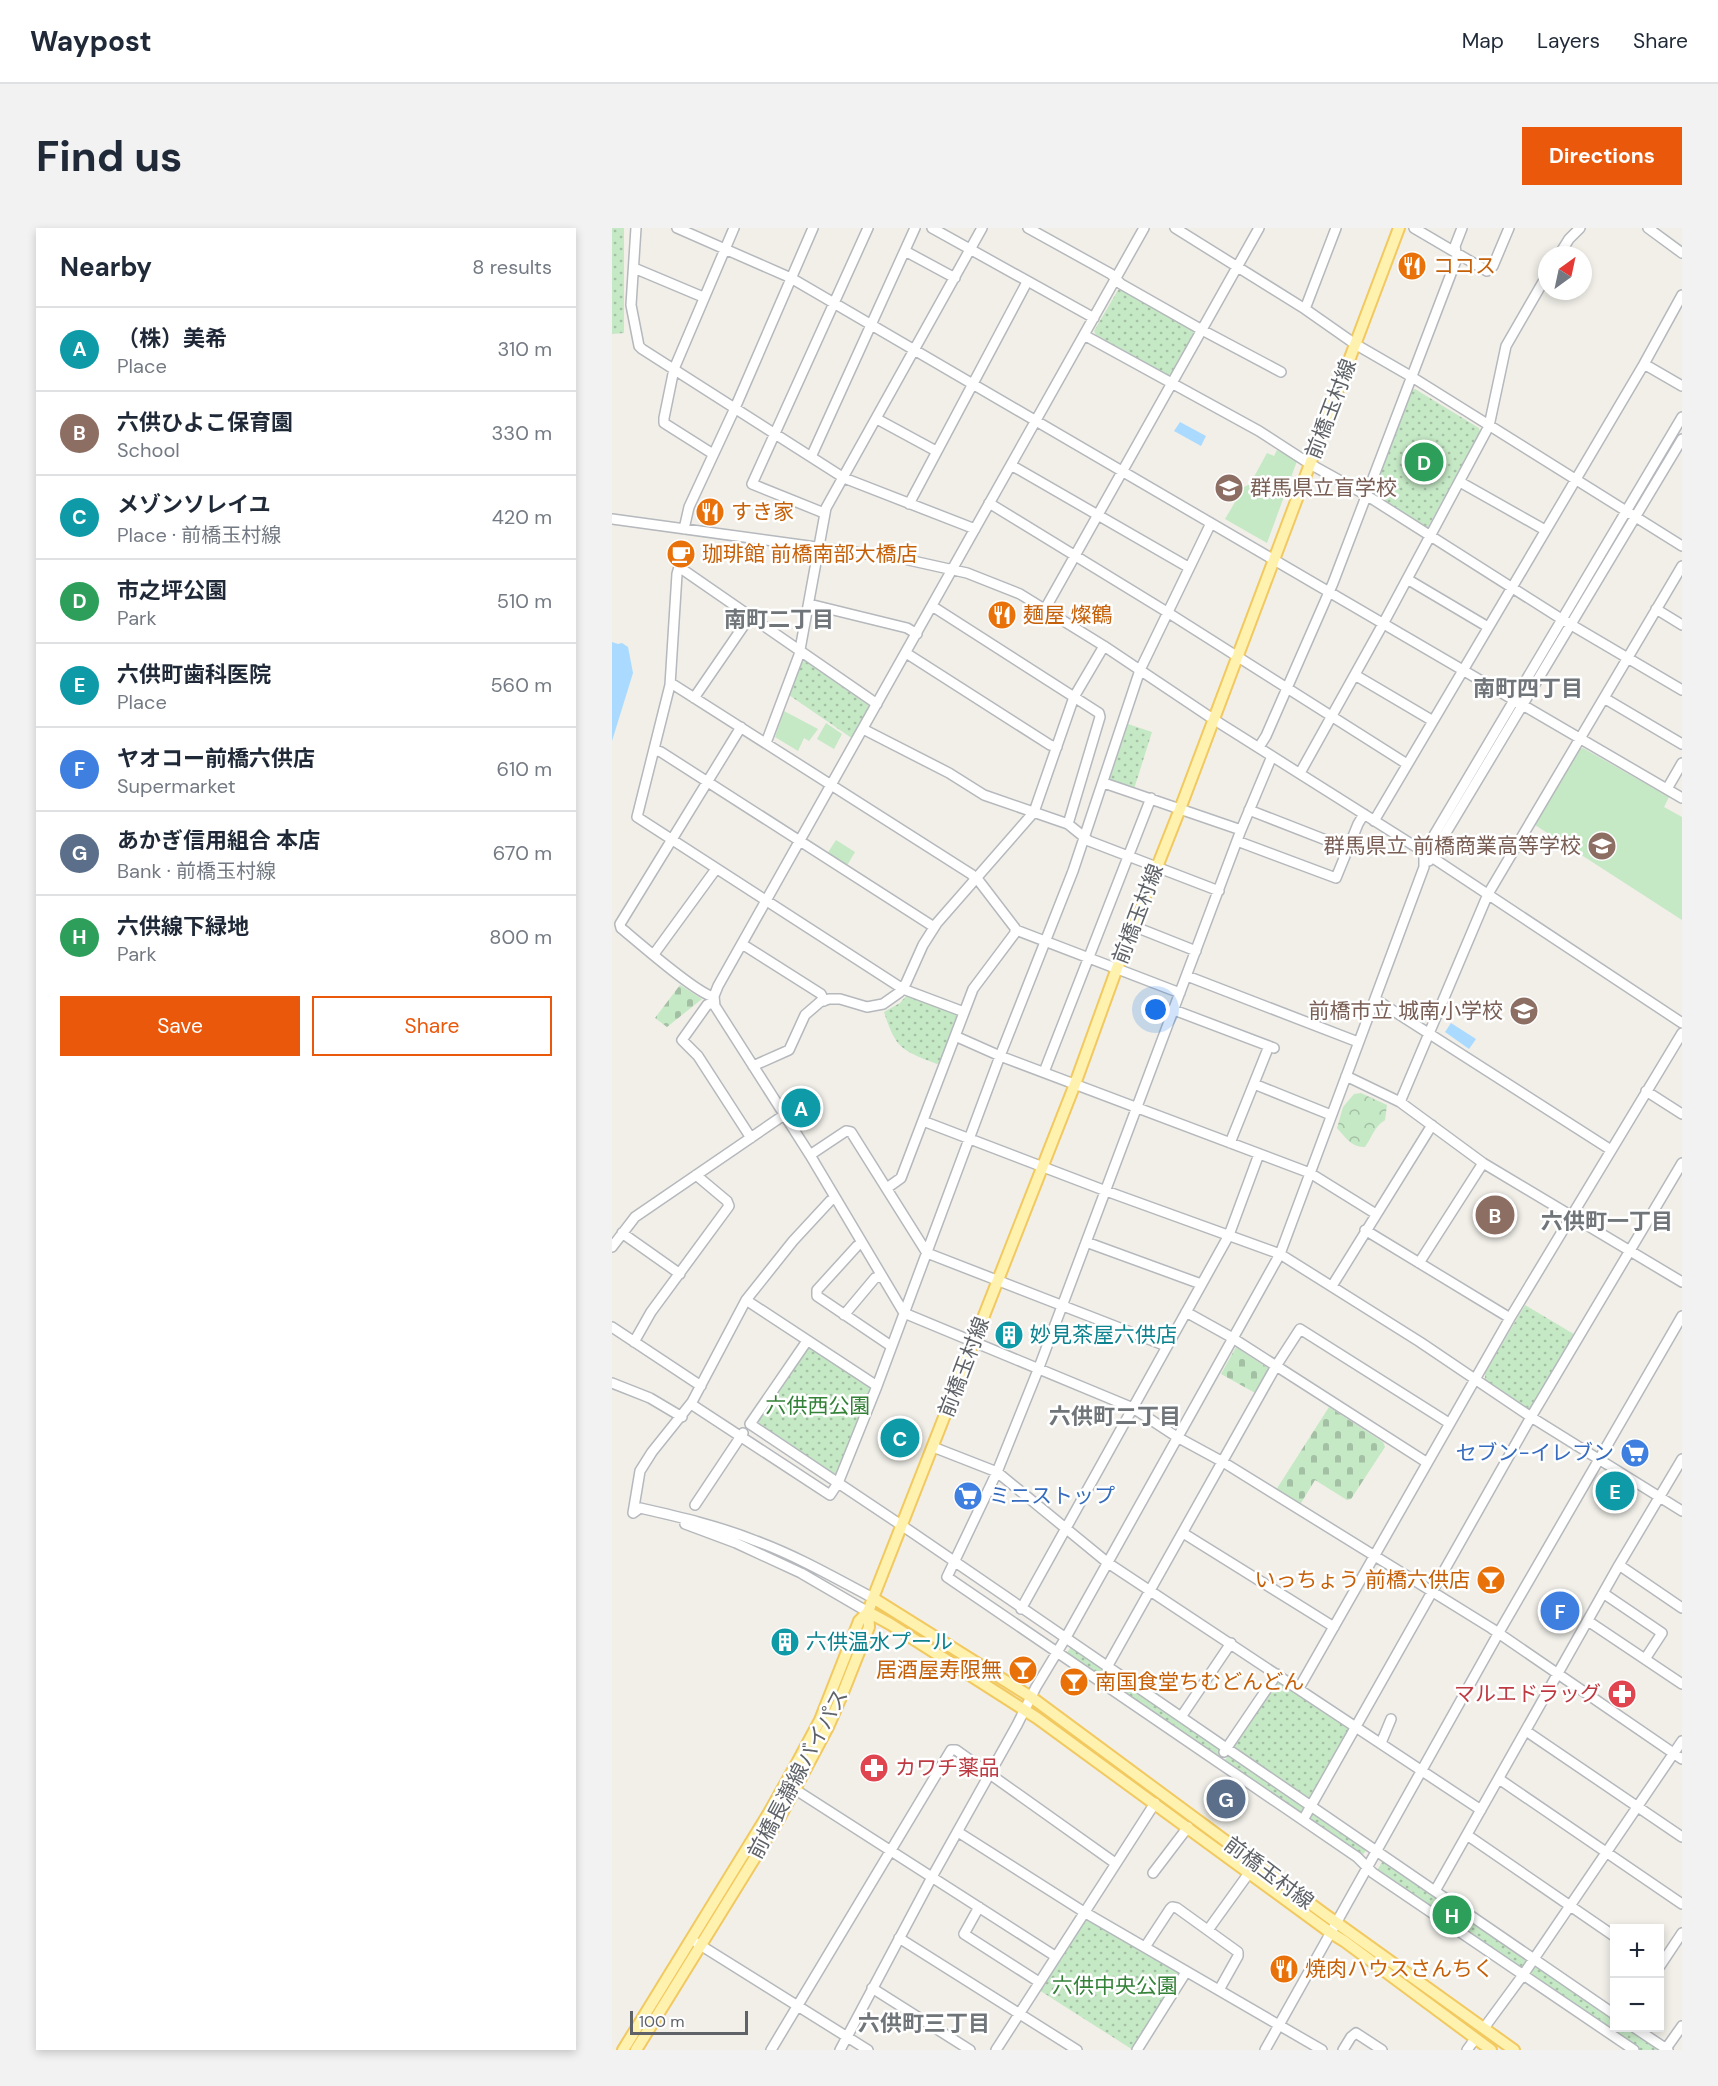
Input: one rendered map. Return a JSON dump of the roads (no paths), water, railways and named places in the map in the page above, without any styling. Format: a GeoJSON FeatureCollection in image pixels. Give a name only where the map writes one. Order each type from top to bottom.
{"type":"FeatureCollection","features":[{"type":"Feature","properties":{"kind":"main road","name":"前橋玉村線"},"geometry":{"type":"LineString","coordinates":[[1399,228],[1075,1084],[868,1612],[1025,1709],[1491,2050]]}},
{"type":"Feature","properties":{"kind":"main road","name":"前橋玉村線"},"geometry":{"type":"LineString","coordinates":[[873,1598],[1031,1697],[1336,1923],[1514,2050]]}},
{"type":"Feature","properties":{"kind":"main road","name":"前橋長瀞線バイパス"},"geometry":{"type":"LineString","coordinates":[[636,2050],[820,1720],[859,1621],[868,1612]]}},
{"type":"Feature","properties":{"kind":"main road","name":"前橋長瀞線バイパス"},"geometry":{"type":"LineString","coordinates":[[623,2050],[696,1943],[795,1789],[842,1695],[869,1627],[868,1612]]}},
{"type":"Feature","properties":{"kind":"street"},"geometry":{"type":"LineString","coordinates":[[636,228],[631,305],[639,346],[844,478],[975,529]]}},
{"type":"Feature","properties":{"kind":"street"},"geometry":{"type":"LineString","coordinates":[[677,228],[791,278],[1682,798]]}},
{"type":"Feature","properties":{"kind":"street"},"geometry":{"type":"LineString","coordinates":[[713,454],[663,421],[674,369],[734,228]]}},
{"type":"Feature","properties":{"kind":"street"},"geometry":{"type":"LineString","coordinates":[[684,529],[688,507],[735,408],[813,228]]}},
{"type":"Feature","properties":{"kind":"street"},"geometry":{"type":"LineString","coordinates":[[824,513],[752,484],[868,228]]}},
{"type":"Feature","properties":{"kind":"street"},"geometry":{"type":"LineString","coordinates":[[811,456],[915,228]]}},
{"type":"Feature","properties":{"kind":"street"},"geometry":{"type":"LineString","coordinates":[[932,228],[1094,318]]}},
{"type":"Feature","properties":{"kind":"street"},"geometry":{"type":"LineString","coordinates":[[766,743],[800,650],[824,513],[982,228]]}},
{"type":"Feature","properties":{"kind":"street"},"geometry":{"type":"LineString","coordinates":[[1028,228],[1112,274],[1121,284],[1281,372]]}},
{"type":"Feature","properties":{"kind":"street"},"geometry":{"type":"LineString","coordinates":[[751,1138],[698,1056],[681,1040],[707,1005],[714,1000],[742,944],[1144,228]]}},
{"type":"Feature","properties":{"kind":"street"},"geometry":{"type":"LineString","coordinates":[[1175,228],[1305,309],[1355,344],[1412,376],[1682,546]]}},
{"type":"Feature","properties":{"kind":"street"},"geometry":{"type":"LineString","coordinates":[[1045,609],[1259,228]]}},
{"type":"Feature","properties":{"kind":"street"},"geometry":{"type":"LineString","coordinates":[[1305,309],[1336,228]]}},
{"type":"Feature","properties":{"kind":"street"},"geometry":{"type":"LineString","coordinates":[[1414,228],[1487,271],[1493,266],[1509,228]]}},
{"type":"Feature","properties":{"kind":"street"},"geometry":{"type":"LineString","coordinates":[[1259,747],[1266,736],[1329,592],[1457,258],[1455,246],[1462,228]]}},
{"type":"Feature","properties":{"kind":"street"},"geometry":{"type":"LineString","coordinates":[[1565,246],[1580,228]]}},
{"type":"Feature","properties":{"kind":"street"},"geometry":{"type":"LineString","coordinates":[[1648,228],[1682,253]]}},
{"type":"Feature","properties":{"kind":"street"},"geometry":{"type":"LineString","coordinates":[[905,251],[955,278]]}},
{"type":"Feature","properties":{"kind":"street"},"geometry":{"type":"LineString","coordinates":[[634,268],[703,297]]}},
{"type":"Feature","properties":{"kind":"street"},"geometry":{"type":"LineString","coordinates":[[909,504],[1027,282]]}},
{"type":"Feature","properties":{"kind":"street"},"geometry":{"type":"LineString","coordinates":[[1300,773],[1489,426],[1506,346],[1538,291]]}},
{"type":"Feature","properties":{"kind":"street"},"geometry":{"type":"LineString","coordinates":[[1374,820],[1644,364],[1682,295]]}},
{"type":"Feature","properties":{"kind":"street"},"geometry":{"type":"LineString","coordinates":[[1084,334],[1259,431],[1310,464],[1366,495],[1567,622],[1682,690]]}},
{"type":"Feature","properties":{"kind":"street"},"geometry":{"type":"LineString","coordinates":[[1644,364],[1682,386]]}},
{"type":"Feature","properties":{"kind":"street"},"geometry":{"type":"LineString","coordinates":[[1424,867],[1432,858],[1523,705],[1567,622],[1631,514],[1682,417]]}},
{"type":"Feature","properties":{"kind":"street"},"geometry":{"type":"LineString","coordinates":[[877,419],[936,451]]}},
{"type":"Feature","properties":{"kind":"street"},"geometry":{"type":"LineString","coordinates":[[1631,514],[1682,439]]}},
{"type":"Feature","properties":{"kind":"street"},"geometry":{"type":"LineString","coordinates":[[1011,465],[1188,567]]}},
{"type":"Feature","properties":{"kind":"street"},"geometry":{"type":"LineString","coordinates":[[1460,482],[1545,530]]}},
{"type":"Feature","properties":{"kind":"street"},"geometry":{"type":"LineString","coordinates":[[990,503],[1407,764]]}},
{"type":"Feature","properties":{"kind":"street"},"geometry":{"type":"LineString","coordinates":[[612,519],[904,559],[952,569],[1002,585],[1104,646],[1213,719],[1424,852],[1682,1023]]}},
{"type":"Feature","properties":{"kind":"street"},"geometry":{"type":"LineString","coordinates":[[692,1404],[830,1495],[838,1483],[1085,839],[1140,670],[1211,523]]}},
{"type":"Feature","properties":{"kind":"street"},"geometry":{"type":"LineString","coordinates":[[1400,1102],[1488,894],[1682,566]]}},
{"type":"Feature","properties":{"kind":"street"},"geometry":{"type":"LineString","coordinates":[[877,704],[684,569],[678,568],[670,685],[637,817],[903,988],[964,1012]]}},
{"type":"Feature","properties":{"kind":"street"},"geometry":{"type":"LineString","coordinates":[[1407,579],[1488,627]]}},
{"type":"Feature","properties":{"kind":"street"},"geometry":{"type":"LineString","coordinates":[[809,604],[907,628],[917,633]]}},
{"type":"Feature","properties":{"kind":"street"},"geometry":{"type":"LineString","coordinates":[[932,606],[1099,713],[1100,717],[1068,824]]}},
{"type":"Feature","properties":{"kind":"street"},"geometry":{"type":"LineString","coordinates":[[1656,609],[1682,625]]}},
{"type":"Feature","properties":{"kind":"street"},"geometry":{"type":"LineString","coordinates":[[694,698],[751,615]]}},
{"type":"Feature","properties":{"kind":"street"},"geometry":{"type":"LineString","coordinates":[[840,2050],[1031,1697],[1280,1254],[1424,867],[1424,852],[1514,700],[1567,622]]}},
{"type":"Feature","properties":{"kind":"street"},"geometry":{"type":"LineString","coordinates":[[753,1066],[789,1050],[805,1015],[824,1001],[840,999],[867,1007],[879,1006],[895,997],[903,988],[934,927],[1034,812],[1074,697],[1104,646]]}},
{"type":"Feature","properties":{"kind":"street"},"geometry":{"type":"LineString","coordinates":[[906,653],[1043,741],[1057,747]]}},
{"type":"Feature","properties":{"kind":"street"},"geometry":{"type":"LineString","coordinates":[[1355,675],[1433,721]]}},
{"type":"Feature","properties":{"kind":"street"},"geometry":{"type":"LineString","coordinates":[[670,685],[741,727],[975,878],[1016,930],[1180,993]]}},
{"type":"Feature","properties":{"kind":"street"},"geometry":{"type":"LineString","coordinates":[[1604,698],[1682,744]]}},
{"type":"Feature","properties":{"kind":"street"},"geometry":{"type":"LineString","coordinates":[[741,727],[620,924],[621,928],[714,1000],[716,1009],[810,1155],[904,1313],[1133,1408],[1498,1633],[1678,1756]]}},
{"type":"Feature","properties":{"kind":"street"},"geometry":{"type":"LineString","coordinates":[[863,729],[949,773],[984,795],[1068,824],[1085,839],[1219,891]]}},
{"type":"Feature","properties":{"kind":"street"},"geometry":{"type":"LineString","coordinates":[[655,750],[934,927]]}},
{"type":"Feature","properties":{"kind":"street"},"geometry":{"type":"LineString","coordinates":[[1272,756],[1241,830],[1038,1370],[997,1472],[947,1577],[1303,1820],[1368,1866],[1373,1873],[1634,2050]]}},
{"type":"Feature","properties":{"kind":"street"},"geometry":{"type":"LineString","coordinates":[[1667,789],[1682,763]]}},
{"type":"Feature","properties":{"kind":"street"},"geometry":{"type":"LineString","coordinates":[[1104,783],[1241,830]]}},
{"type":"Feature","properties":{"kind":"street"},"geometry":{"type":"LineString","coordinates":[[1044,1072],[1151,798]]}},
{"type":"Feature","properties":{"kind":"street"},"geometry":{"type":"LineString","coordinates":[[1249,810],[1349,849]]}},
{"type":"Feature","properties":{"kind":"street"},"geometry":{"type":"LineString","coordinates":[[1237,841],[1334,878],[1339,874],[1364,814]]}},
{"type":"Feature","properties":{"kind":"street"},"geometry":{"type":"LineString","coordinates":[[654,954],[716,869]]}},
{"type":"Feature","properties":{"kind":"street"},"geometry":{"type":"LineString","coordinates":[[1133,926],[1196,951]]}},
{"type":"Feature","properties":{"kind":"street"},"geometry":{"type":"LineString","coordinates":[[887,1188],[901,1178],[964,1012],[980,978],[1016,930]]}},
{"type":"Feature","properties":{"kind":"street"},"geometry":{"type":"LineString","coordinates":[[742,944],[821,994],[824,1001]]}},
{"type":"Feature","properties":{"kind":"street"},"geometry":{"type":"LineString","coordinates":[[1187,976],[1358,1041]]}},
{"type":"Feature","properties":{"kind":"street"},"geometry":{"type":"LineString","coordinates":[[1375,999],[1611,1150]]}},
{"type":"Feature","properties":{"kind":"street"},"geometry":{"type":"LineString","coordinates":[[1174,1010],[1272,1047],[1230,1143]]}},
{"type":"Feature","properties":{"kind":"street"},"geometry":{"type":"LineString","coordinates":[[1299,1688],[1510,1318],[1682,1033]]}},
{"type":"Feature","properties":{"kind":"street"},"geometry":{"type":"LineString","coordinates":[[955,1036],[1000,1056],[1310,1173],[1376,1214]]}},
{"type":"Feature","properties":{"kind":"street"},"geometry":{"type":"LineString","coordinates":[[1346,1076],[1400,1102],[1483,1163],[1682,1282]]}},
{"type":"Feature","properties":{"kind":"street"},"geometry":{"type":"LineString","coordinates":[[1254,1084],[1331,1115]]}},
{"type":"Feature","properties":{"kind":"street"},"geometry":{"type":"LineString","coordinates":[[1646,1091],[1682,1113]]}},
{"type":"Feature","properties":{"kind":"street"},"geometry":{"type":"LineString","coordinates":[[612,1247],[635,1217],[784,1114]]}},
{"type":"Feature","properties":{"kind":"street"},"geometry":{"type":"LineString","coordinates":[[923,1121],[1280,1254],[1531,1417],[1682,1511]]}},
{"type":"Feature","properties":{"kind":"street"},"geometry":{"type":"LineString","coordinates":[[1332,1286],[1432,1125]]}},
{"type":"Feature","properties":{"kind":"street"},"geometry":{"type":"LineString","coordinates":[[810,1155],[846,1131],[851,1132],[927,1253],[1161,1344]]}},
{"type":"Feature","properties":{"kind":"street"},"geometry":{"type":"LineString","coordinates":[[1021,1609],[1228,1235],[1259,1154]]}},
{"type":"Feature","properties":{"kind":"street"},"geometry":{"type":"LineString","coordinates":[[1419,1263],[1483,1163]]}},
{"type":"Feature","properties":{"kind":"street"},"geometry":{"type":"LineString","coordinates":[[1303,1820],[1531,1417],[1682,1163]]}},
{"type":"Feature","properties":{"kind":"street"},"geometry":{"type":"LineString","coordinates":[[634,1342],[651,1312],[729,1206],[727,1201],[696,1175]]}},
{"type":"Feature","properties":{"kind":"street"},"geometry":{"type":"LineString","coordinates":[[633,1513],[640,1471],[652,1452],[692,1404],[746,1300],[793,1241],[835,1198]]}},
{"type":"Feature","properties":{"kind":"street"},"geometry":{"type":"LineString","coordinates":[[1365,1230],[1510,1318]]}},
{"type":"Feature","properties":{"kind":"street"},"geometry":{"type":"LineString","coordinates":[[622,1233],[680,1274]]}},
{"type":"Feature","properties":{"kind":"street"},"geometry":{"type":"LineString","coordinates":[[1086,1242],[1201,1284]]}},
{"type":"Feature","properties":{"kind":"street"},"geometry":{"type":"LineString","coordinates":[[862,1243],[816,1293],[819,1298],[891,1346]]}},
{"type":"Feature","properties":{"kind":"street"},"geometry":{"type":"LineString","coordinates":[[844,1315],[875,1278],[881,1276]]}},
{"type":"Feature","properties":{"kind":"street"},"geometry":{"type":"LineString","coordinates":[[746,1300],[877,1386]]}},
{"type":"Feature","properties":{"kind":"street"},"geometry":{"type":"LineString","coordinates":[[1185,1312],[1233,1338],[1426,1462]]}},
{"type":"Feature","properties":{"kind":"street"},"geometry":{"type":"LineString","coordinates":[[1265,2050],[1498,1633],[1682,1316]]}},
{"type":"Feature","properties":{"kind":"street"},"geometry":{"type":"LineString","coordinates":[[612,1327],[701,1386]]}},
{"type":"Feature","properties":{"kind":"street"},"geometry":{"type":"LineString","coordinates":[[1107,1667],[1276,1366],[1300,1329],[1449,1423]]}},
{"type":"Feature","properties":{"kind":"street"},"geometry":{"type":"LineString","coordinates":[[695,1505],[807,1341]]}},
{"type":"Feature","properties":{"kind":"street"},"geometry":{"type":"LineString","coordinates":[[612,1383],[650,1398],[682,1417]]}},
{"type":"Feature","properties":{"kind":"street"},"geometry":{"type":"LineString","coordinates":[[750,1424],[1610,2011]]}},
{"type":"Feature","properties":{"kind":"street"},"geometry":{"type":"LineString","coordinates":[[933,1447],[997,1472],[1108,1563],[1481,1810]]}},
{"type":"Feature","properties":{"kind":"street"},"geometry":{"type":"LineString","coordinates":[[1435,1891],[1619,1565],[1682,1459]]}},
{"type":"Feature","properties":{"kind":"street"},"geometry":{"type":"LineString","coordinates":[[633,1513],[640,1508],[696,1521],[743,1536],[804,1561],[873,1598]]}},
{"type":"Feature","properties":{"kind":"street"},"geometry":{"type":"LineString","coordinates":[[633,1513],[684,1523],[736,1543],[819,1582],[868,1612]]}},
{"type":"Feature","properties":{"kind":"street"},"geometry":{"type":"LineString","coordinates":[[1183,1533],[1334,1627]]}},
{"type":"Feature","properties":{"kind":"street"},"geometry":{"type":"LineString","coordinates":[[1619,1565],[1682,1608]]}},
{"type":"Feature","properties":{"kind":"street"},"geometry":{"type":"LineString","coordinates":[[1603,1593],[1662,1633],[1645,1659]]}},
{"type":"Feature","properties":{"kind":"street"},"geometry":{"type":"LineString","coordinates":[[1588,1621],[1682,1684]]}},
{"type":"Feature","properties":{"kind":"street"},"geometry":{"type":"LineString","coordinates":[[1180,1717],[1231,1643]]}},
{"type":"Feature","properties":{"kind":"street"},"geometry":{"type":"LineString","coordinates":[[1218,1762],[1277,1674]]}},
{"type":"Feature","properties":{"kind":"street"},"geometry":{"type":"LineString","coordinates":[[1381,1743],[1391,1719]]}},
{"type":"Feature","properties":{"kind":"street"},"geometry":{"type":"LineString","coordinates":[[1526,1731],[1682,1837]]}},
{"type":"Feature","properties":{"kind":"street"},"geometry":{"type":"LineString","coordinates":[[1484,2028],[1524,1975],[1638,1806],[1678,1756],[1682,1742]]}},
{"type":"Feature","properties":{"kind":"street"},"geometry":{"type":"LineString","coordinates":[[771,2050],[951,1750],[956,1750],[990,1773],[1116,1863]]}},
{"type":"Feature","properties":{"kind":"street"},"geometry":{"type":"LineString","coordinates":[[1498,1779],[1682,1904]]}},
{"type":"Feature","properties":{"kind":"street"},"geometry":{"type":"LineString","coordinates":[[785,1783],[1055,1956]]}},
{"type":"Feature","properties":{"kind":"street"},"geometry":{"type":"LineString","coordinates":[[996,2050],[1155,1803]]}},
{"type":"Feature","properties":{"kind":"street"},"geometry":{"type":"LineString","coordinates":[[1154,1873],[1188,1827]]}},
{"type":"Feature","properties":{"kind":"street"},"geometry":{"type":"LineString","coordinates":[[958,1832],[1084,1912],[1322,2050]]}},
{"type":"Feature","properties":{"kind":"street"},"geometry":{"type":"LineString","coordinates":[[1467,1835],[1610,1933]]}},
{"type":"Feature","properties":{"kind":"street"},"geometry":{"type":"LineString","coordinates":[[1208,1930],[1249,1873]]}},
{"type":"Feature","properties":{"kind":"street"},"geometry":{"type":"LineString","coordinates":[[979,1907],[964,1934],[1039,1982]]}},
{"type":"Feature","properties":{"kind":"street"},"geometry":{"type":"LineString","coordinates":[[1145,1947],[1172,1907],[1177,1908],[1239,1954],[1219,1990]]}},
{"type":"Feature","properties":{"kind":"street"},"geometry":{"type":"LineString","coordinates":[[1664,1959],[1682,1934]]}},
{"type":"Feature","properties":{"kind":"street"},"geometry":{"type":"LineString","coordinates":[[899,1938],[1077,2050]]}},
{"type":"Feature","properties":{"kind":"street"},"geometry":{"type":"LineString","coordinates":[[696,1943],[868,2050]]}},
{"type":"Feature","properties":{"kind":"street"},"geometry":{"type":"LineString","coordinates":[[1137,2050],[1186,1972]]}},
{"type":"Feature","properties":{"kind":"street"},"geometry":{"type":"LineString","coordinates":[[872,1988],[970,2050]]}},
{"type":"Feature","properties":{"kind":"street"},"geometry":{"type":"LineString","coordinates":[[1641,2032],[1667,2050],[1682,2026]]}},
{"type":"Feature","properties":{"kind":"street"},"geometry":{"type":"LineString","coordinates":[[1343,2050],[1352,2035],[1356,2033],[1382,2050]]}},
{"type":"Feature","properties":{"kind":"street"},"geometry":{"type":"LineString","coordinates":[[1467,2050],[1475,2039]]}},
{"type":"Feature","properties":{"kind":"water"},"geometry":{"type":"Polygon","coordinates":[[[1180,422],[1206,436],[1201,446],[1174,431],[1180,422]]]}},
{"type":"Feature","properties":{"kind":"water"},"geometry":{"type":"Polygon","coordinates":[[[612,642],[622,643],[628,647],[633,673],[612,741],[612,642]]]}},
{"type":"Feature","properties":{"kind":"water"},"geometry":{"type":"Polygon","coordinates":[[[1451,1023],[1476,1039],[1469,1049],[1445,1032],[1451,1023]]]}},
{"type":"Feature","properties":{"kind":"place","name":"ココス"},"geometry":{"type":"Point","coordinates":[1412,266]}},
{"type":"Feature","properties":{"kind":"place","name":"市之坪公園"},"geometry":{"type":"Point","coordinates":[1424,462]}},
{"type":"Feature","properties":{"kind":"place","name":"群馬県立盲学校"},"geometry":{"type":"Point","coordinates":[1229,488]}},
{"type":"Feature","properties":{"kind":"place","name":"すき家"},"geometry":{"type":"Point","coordinates":[710,512]}},
{"type":"Feature","properties":{"kind":"place","name":"珈琲館 前橋南部大橋店"},"geometry":{"type":"Point","coordinates":[681,554]}},
{"type":"Feature","properties":{"kind":"place","name":"麺屋 燦鶴"},"geometry":{"type":"Point","coordinates":[1002,615]}},
{"type":"Feature","properties":{"kind":"place","name":"群馬県立 前橋商業高等学校"},"geometry":{"type":"Point","coordinates":[1602,846]}},
{"type":"Feature","properties":{"kind":"place","name":"前橋市立 城南小学校"},"geometry":{"type":"Point","coordinates":[1524,1011]}},
{"type":"Feature","properties":{"kind":"place","name":"（株）美希"},"geometry":{"type":"Point","coordinates":[801,1108]}},
{"type":"Feature","properties":{"kind":"place","name":"六供ひよこ保育園"},"geometry":{"type":"Point","coordinates":[1495,1215]}},
{"type":"Feature","properties":{"kind":"place","name":"妙見茶屋六供店"},"geometry":{"type":"Point","coordinates":[1009,1335]}},
{"type":"Feature","properties":{"kind":"place","name":"メゾンソレイユ"},"geometry":{"type":"Point","coordinates":[900,1438]}},
{"type":"Feature","properties":{"kind":"place","name":"セブン-イレブン"},"geometry":{"type":"Point","coordinates":[1635,1453]}},
{"type":"Feature","properties":{"kind":"place","name":"六供町歯科医院"},"geometry":{"type":"Point","coordinates":[1615,1491]}},
{"type":"Feature","properties":{"kind":"place","name":"ミニストップ"},"geometry":{"type":"Point","coordinates":[968,1496]}},
{"type":"Feature","properties":{"kind":"place","name":"いっちょう 前橋六供店"},"geometry":{"type":"Point","coordinates":[1491,1580]}},
{"type":"Feature","properties":{"kind":"place","name":"ヤオコー前橋六供店"},"geometry":{"type":"Point","coordinates":[1560,1611]}},
{"type":"Feature","properties":{"kind":"place","name":"六供温水プール"},"geometry":{"type":"Point","coordinates":[785,1642]}},
{"type":"Feature","properties":{"kind":"place","name":"居酒屋寿限無"},"geometry":{"type":"Point","coordinates":[1023,1670]}},
{"type":"Feature","properties":{"kind":"place","name":"南国食堂ちむどんどん"},"geometry":{"type":"Point","coordinates":[1074,1682]}},
{"type":"Feature","properties":{"kind":"place","name":"マルエドラッグ"},"geometry":{"type":"Point","coordinates":[1622,1694]}},
{"type":"Feature","properties":{"kind":"place","name":"カワチ薬品"},"geometry":{"type":"Point","coordinates":[874,1768]}},
{"type":"Feature","properties":{"kind":"place","name":"あかぎ信用組合 本店"},"geometry":{"type":"Point","coordinates":[1226,1799]}},
{"type":"Feature","properties":{"kind":"place","name":"六供線下緑地"},"geometry":{"type":"Point","coordinates":[1452,1915]}},
{"type":"Feature","properties":{"kind":"place","name":"焼肉ハウスさんちく"},"geometry":{"type":"Point","coordinates":[1284,1969]}},
{"type":"Feature","properties":{"kind":"district","name":"南町二丁目"},"geometry":{"type":"Point","coordinates":[779,619]}},
{"type":"Feature","properties":{"kind":"district","name":"南町四丁目"},"geometry":{"type":"Point","coordinates":[1528,688]}},
{"type":"Feature","properties":{"kind":"district","name":"六供町一丁目"},"geometry":{"type":"Point","coordinates":[1607,1221]}},
{"type":"Feature","properties":{"kind":"district","name":"六供町二丁目"},"geometry":{"type":"Point","coordinates":[1115,1416]}},
{"type":"Feature","properties":{"kind":"district","name":"六供町三丁目"},"geometry":{"type":"Point","coordinates":[924,2023]}},
{"type":"Feature","properties":{"kind":"park label","name":"六供西公園"},"geometry":{"type":"Point","coordinates":[818,1406]}},
{"type":"Feature","properties":{"kind":"park label","name":"六供中央公園"},"geometry":{"type":"Point","coordinates":[1115,1986]}}]}
